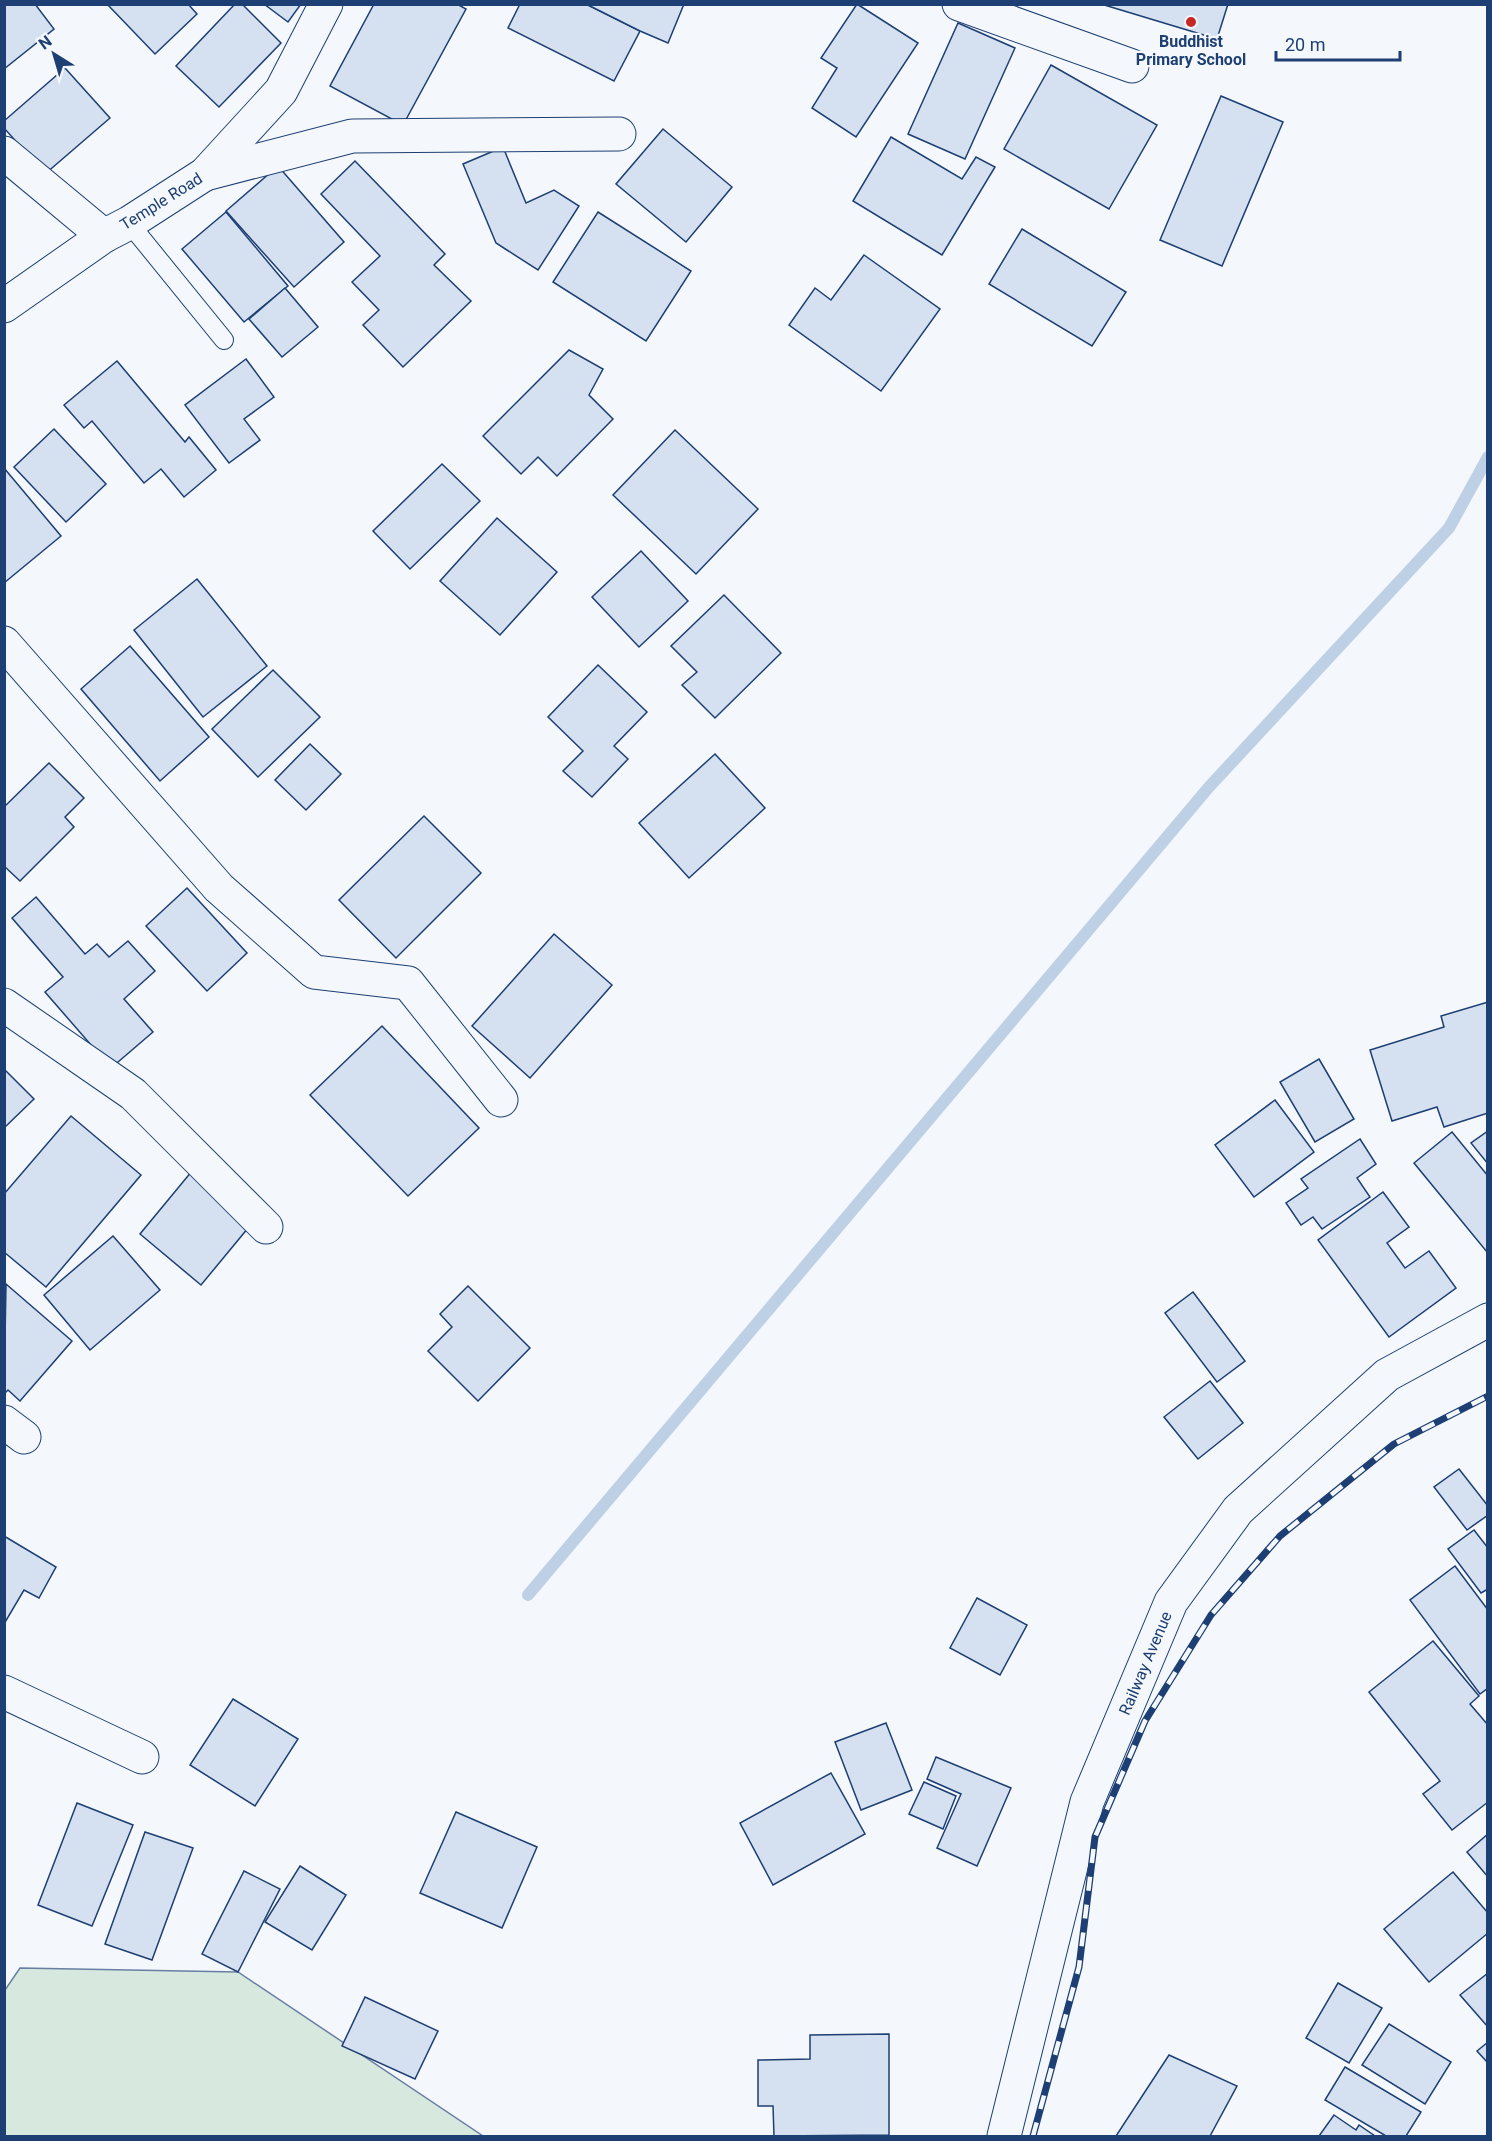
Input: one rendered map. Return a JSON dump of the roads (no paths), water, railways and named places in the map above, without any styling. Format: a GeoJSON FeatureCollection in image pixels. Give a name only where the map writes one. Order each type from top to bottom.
{"type":"FeatureCollection","features":[{"type":"Feature","properties":{"kind":"street","name":"Temple Road"},"geometry":{"type":"LineString","coordinates":[[4,306],[117,229],[205,174],[281,91],[326,4]]}},
{"type":"Feature","properties":{"kind":"street"},"geometry":{"type":"LineString","coordinates":[[959,4],[1131,66]]}},
{"type":"Feature","properties":{"kind":"street"},"geometry":{"type":"LineString","coordinates":[[205,174],[352,136],[619,134]]}},
{"type":"Feature","properties":{"kind":"street"},"geometry":{"type":"LineString","coordinates":[[4,153],[117,229]]}},
{"type":"Feature","properties":{"kind":"street"},"geometry":{"type":"LineString","coordinates":[[4,643],[219,888],[314,972],[408,983],[501,1100]]}},
{"type":"Feature","properties":{"kind":"street"},"geometry":{"type":"LineString","coordinates":[[4,1005],[133,1094],[266,1227]]}},
{"type":"Feature","properties":{"kind":"street","name":"Railway Avenue"},"geometry":{"type":"LineString","coordinates":[[1004,2136],[1087,1802],[1171,1602],[1238,1510],[1387,1375],[1488,1320]]}},
{"type":"Feature","properties":{"kind":"street"},"geometry":{"type":"LineString","coordinates":[[4,1692],[142,1757]]}},
{"type":"Feature","properties":{"kind":"lane"},"geometry":{"type":"LineString","coordinates":[[117,229],[224,340]]}},
{"type":"Feature","properties":{"kind":"waterway"},"geometry":{"type":"LineString","coordinates":[[528,1595],[1209,787],[1449,528],[1488,457]]}},
{"type":"Feature","properties":{"kind":"railway"},"geometry":{"type":"LineString","coordinates":[[1033,2136],[1079,1967],[1095,1837],[1145,1721],[1211,1615],[1280,1536],[1394,1444],[1488,1396]]}},
{"type":"Feature","properties":{"kind":"place","name":"Buddhist Primary School"},"geometry":{"type":"Point","coordinates":[1191,22]}}]}
